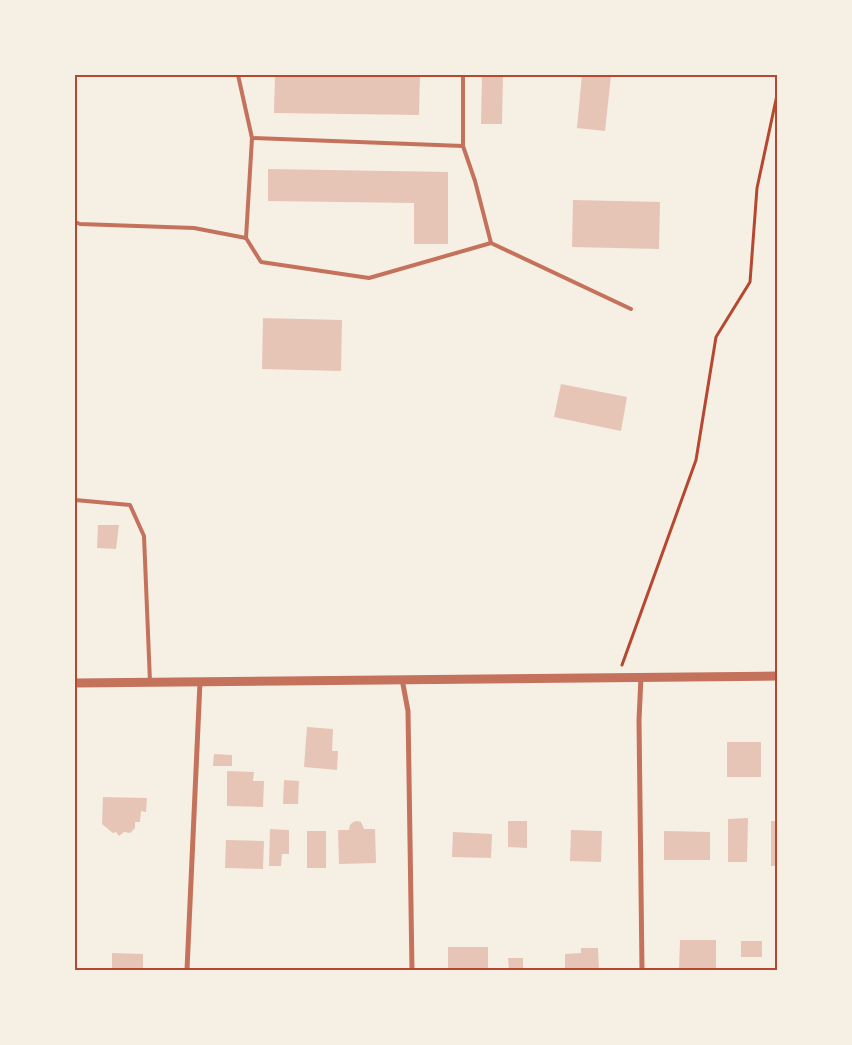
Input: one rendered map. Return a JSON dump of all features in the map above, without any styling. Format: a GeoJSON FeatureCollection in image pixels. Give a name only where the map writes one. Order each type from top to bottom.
{"type":"FeatureCollection","features":[{"type":"Feature","properties":{"kind":"street"},"geometry":{"type":"LineString","coordinates":[[75,682],[777,676]]}},
{"type":"Feature","properties":{"kind":"street"},"geometry":{"type":"LineString","coordinates":[[641,677],[639,720],[642,970]]}},
{"type":"Feature","properties":{"kind":"street"},"geometry":{"type":"LineString","coordinates":[[402,679],[408,711],[412,970]]}},
{"type":"Feature","properties":{"kind":"street"},"geometry":{"type":"LineString","coordinates":[[187,970],[200,682]]}},
{"type":"Feature","properties":{"kind":"lane"},"geometry":{"type":"LineString","coordinates":[[238,75],[252,138],[246,238],[261,262],[369,278],[491,243],[631,309]]}},
{"type":"Feature","properties":{"kind":"lane"},"geometry":{"type":"LineString","coordinates":[[462,75],[463,146],[475,182],[491,243]]}},
{"type":"Feature","properties":{"kind":"lane"},"geometry":{"type":"LineString","coordinates":[[252,138],[463,146]]}},
{"type":"Feature","properties":{"kind":"lane"},"geometry":{"type":"LineString","coordinates":[[75,222],[80,224],[194,228],[246,238]]}},
{"type":"Feature","properties":{"kind":"lane"},"geometry":{"type":"LineString","coordinates":[[75,500],[130,505],[144,536],[150,682]]}},
{"type":"Feature","properties":{"kind":"path"},"geometry":{"type":"LineString","coordinates":[[618,677],[696,460],[716,337],[750,282],[757,188],[777,95]]}},
{"type":"Feature","properties":{"kind":"building"},"geometry":{"type":"Polygon","coordinates":[[[275,75],[420,75],[419,115],[274,113],[275,75]]]}},
{"type":"Feature","properties":{"kind":"building"},"geometry":{"type":"Polygon","coordinates":[[[482,75],[503,75],[502,124],[481,124],[482,75]]]}},
{"type":"Feature","properties":{"kind":"building"},"geometry":{"type":"Polygon","coordinates":[[[582,75],[611,76],[605,131],[577,128],[582,75]]]}},
{"type":"Feature","properties":{"kind":"building"},"geometry":{"type":"Polygon","coordinates":[[[268,169],[448,172],[448,244],[414,244],[414,203],[268,201],[268,169]]]}},
{"type":"Feature","properties":{"kind":"building"},"geometry":{"type":"Polygon","coordinates":[[[573,200],[660,202],[659,249],[572,247],[573,200]]]}},
{"type":"Feature","properties":{"kind":"building"},"geometry":{"type":"Polygon","coordinates":[[[263,318],[342,320],[341,371],[262,369],[263,318]]]}},
{"type":"Feature","properties":{"kind":"building"},"geometry":{"type":"Polygon","coordinates":[[[561,384],[627,397],[621,431],[554,417],[561,384]]]}},
{"type":"Feature","properties":{"kind":"building"},"geometry":{"type":"Polygon","coordinates":[[[98,525],[119,525],[116,549],[97,548],[98,525]]]}},
{"type":"Feature","properties":{"kind":"building"},"geometry":{"type":"Polygon","coordinates":[[[307,727],[333,729],[332,751],[338,751],[337,770],[304,767],[307,727]]]}},
{"type":"Feature","properties":{"kind":"building"},"geometry":{"type":"Polygon","coordinates":[[[727,742],[761,742],[761,777],[727,777],[727,742]]]}},
{"type":"Feature","properties":{"kind":"building"},"geometry":{"type":"Polygon","coordinates":[[[214,754],[232,755],[232,766],[213,766],[214,754]]]}},
{"type":"Feature","properties":{"kind":"building"},"geometry":{"type":"Polygon","coordinates":[[[227,771],[254,772],[253,781],[264,781],[263,807],[227,806],[227,771]]]}},
{"type":"Feature","properties":{"kind":"building"},"geometry":{"type":"Polygon","coordinates":[[[284,780],[299,781],[298,804],[283,804],[284,780]]]}},
{"type":"Feature","properties":{"kind":"building"},"geometry":{"type":"Polygon","coordinates":[[[103,797],[147,798],[146,812],[141,811],[140,822],[135,822],[135,828],[130,833],[124,832],[119,836],[116,832],[113,833],[102,824],[103,797]]]}},
{"type":"Feature","properties":{"kind":"building"},"geometry":{"type":"Polygon","coordinates":[[[748,818],[747,862],[728,862],[728,819],[748,818]]]}},
{"type":"Feature","properties":{"kind":"building"},"geometry":{"type":"Polygon","coordinates":[[[357,821],[361,822],[364,829],[375,829],[376,863],[339,864],[338,830],[349,830],[350,825],[357,821]]]}},
{"type":"Feature","properties":{"kind":"building"},"geometry":{"type":"Polygon","coordinates":[[[508,821],[527,821],[527,848],[508,847],[508,821]]]}},
{"type":"Feature","properties":{"kind":"building"},"geometry":{"type":"Polygon","coordinates":[[[771,821],[777,821],[777,866],[771,866],[771,821]]]}},
{"type":"Feature","properties":{"kind":"building"},"geometry":{"type":"Polygon","coordinates":[[[270,829],[289,830],[289,854],[282,854],[281,866],[269,866],[270,829]]]}},
{"type":"Feature","properties":{"kind":"building"},"geometry":{"type":"Polygon","coordinates":[[[571,830],[602,831],[601,862],[570,861],[571,830]]]}},
{"type":"Feature","properties":{"kind":"building"},"geometry":{"type":"Polygon","coordinates":[[[307,831],[326,831],[326,868],[307,868],[307,831]]]}},
{"type":"Feature","properties":{"kind":"building"},"geometry":{"type":"Polygon","coordinates":[[[664,831],[710,832],[710,860],[664,860],[664,831]]]}},
{"type":"Feature","properties":{"kind":"building"},"geometry":{"type":"Polygon","coordinates":[[[453,832],[492,834],[491,858],[452,857],[453,832]]]}},
{"type":"Feature","properties":{"kind":"building"},"geometry":{"type":"Polygon","coordinates":[[[226,840],[264,841],[263,869],[225,868],[226,840]]]}},
{"type":"Feature","properties":{"kind":"building"},"geometry":{"type":"Polygon","coordinates":[[[680,940],[716,940],[716,970],[679,970],[680,940]]]}},
{"type":"Feature","properties":{"kind":"building"},"geometry":{"type":"Polygon","coordinates":[[[741,941],[762,941],[762,957],[741,957],[741,941]]]}},
{"type":"Feature","properties":{"kind":"building"},"geometry":{"type":"Polygon","coordinates":[[[448,947],[488,947],[488,970],[448,970],[448,947]]]}},
{"type":"Feature","properties":{"kind":"building"},"geometry":{"type":"Polygon","coordinates":[[[581,948],[598,948],[599,970],[565,970],[565,954],[581,953],[581,948]]]}},
{"type":"Feature","properties":{"kind":"building"},"geometry":{"type":"Polygon","coordinates":[[[112,953],[143,954],[143,970],[112,970],[112,953]]]}},
{"type":"Feature","properties":{"kind":"building"},"geometry":{"type":"Polygon","coordinates":[[[508,958],[523,958],[523,970],[509,970],[508,958]]]}}]}
